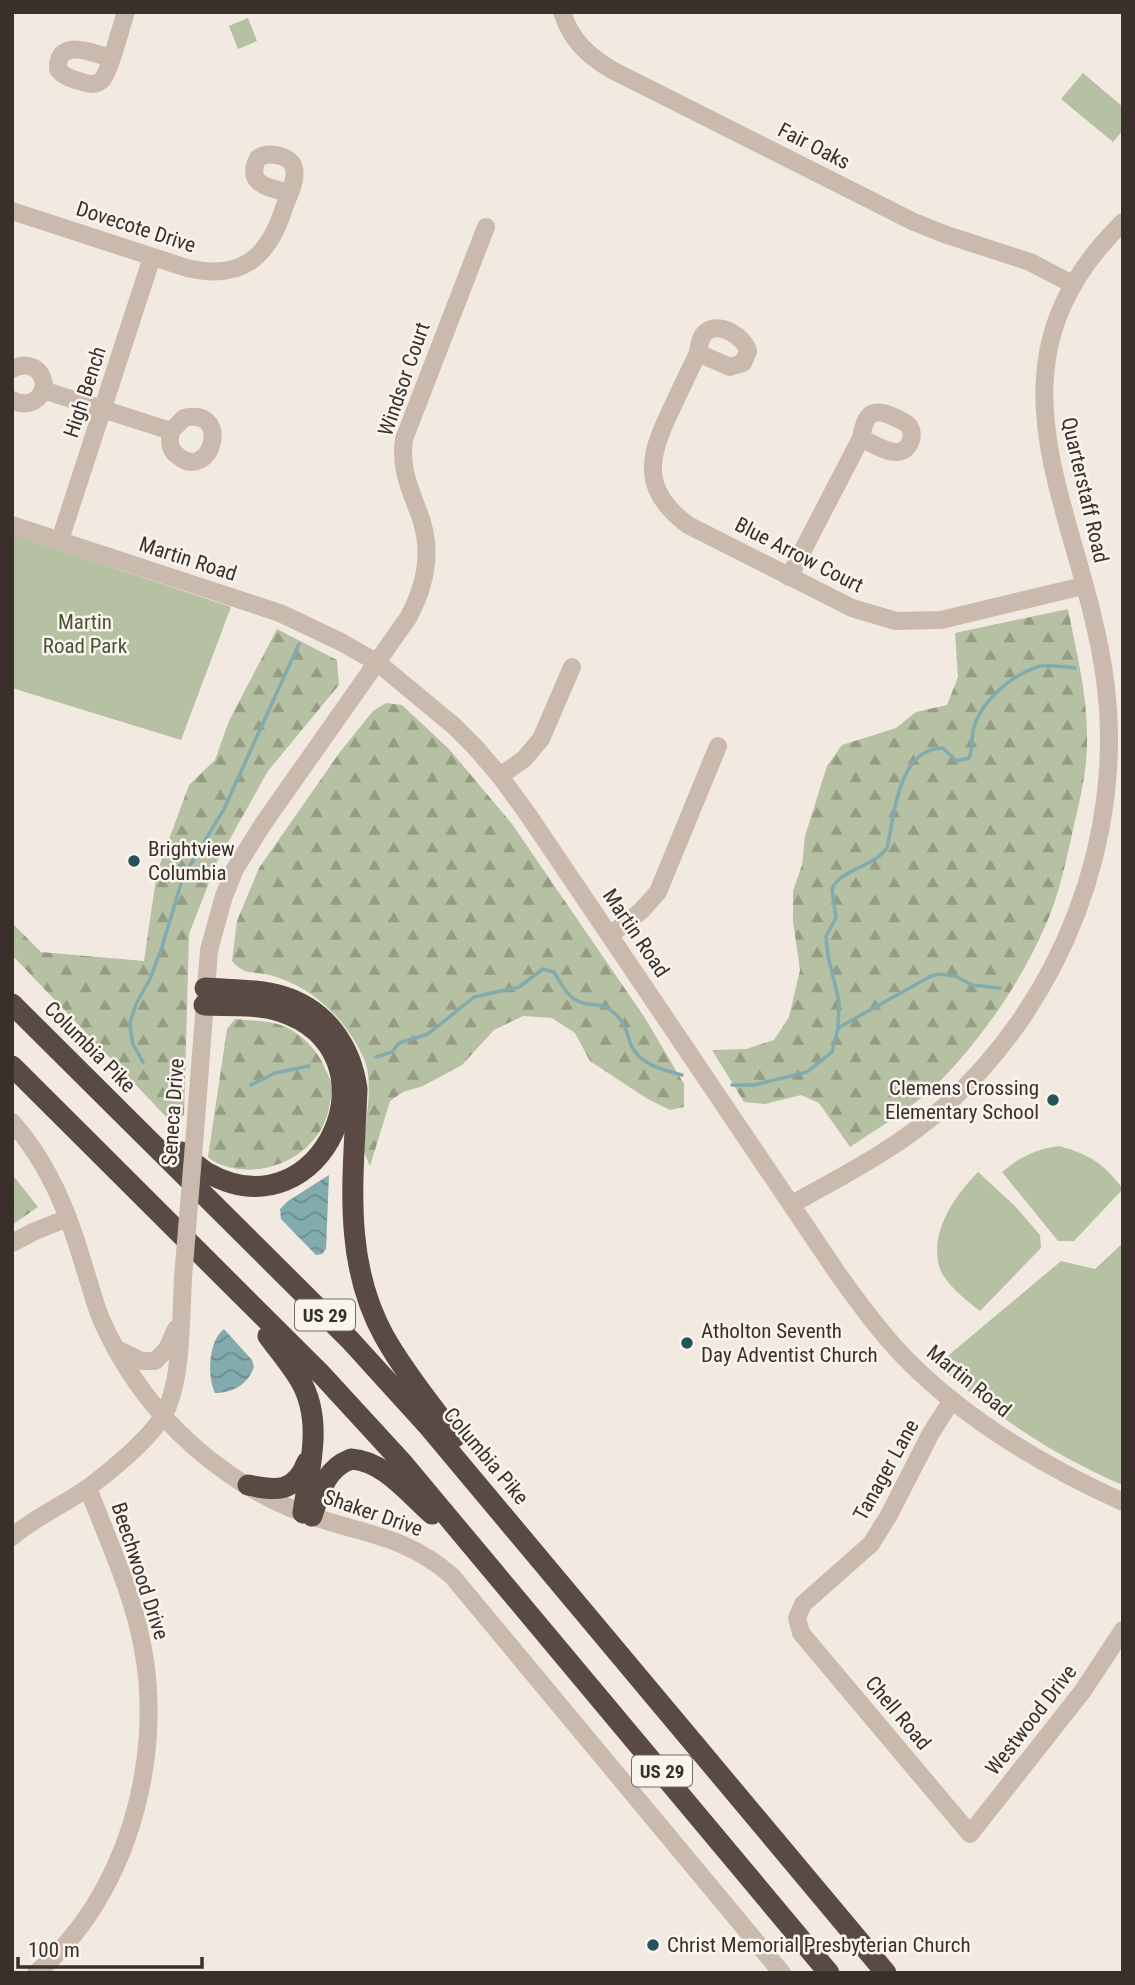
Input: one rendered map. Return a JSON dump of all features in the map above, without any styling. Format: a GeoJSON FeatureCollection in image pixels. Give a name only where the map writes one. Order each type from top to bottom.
{"type":"FeatureCollection","features":[{"type":"Feature","properties":{"kind":"highway"},"geometry":{"type":"LineString","coordinates":[[205,997],[281,996],[322,1018],[342,1042],[355,1073],[357,1088],[351,1204],[357,1260],[369,1306],[397,1358],[568,1591]]}},
{"type":"Feature","properties":{"kind":"highway"},"geometry":{"type":"LineString","coordinates":[[63,1055],[204,1171],[228,1182],[245,1185],[278,1183],[317,1158],[333,1135],[343,1104],[336,1062],[321,1038],[301,1021],[261,1008],[205,997]]}},
{"type":"Feature","properties":{"kind":"highway","name":"Columbia Pike"},"geometry":{"type":"LineString","coordinates":[[12,1004],[359,1350],[429,1427],[886,1973]]}},
{"type":"Feature","properties":{"kind":"highway","name":"US 29"},"geometry":{"type":"LineString","coordinates":[[12,1066],[322,1376],[401,1461],[829,1973]]}},
{"type":"Feature","properties":{"kind":"highway"},"geometry":{"type":"LineString","coordinates":[[233,1286],[301,1382],[312,1415],[307,1515]]}},
{"type":"Feature","properties":{"kind":"highway"},"geometry":{"type":"LineString","coordinates":[[248,1485],[278,1490],[288,1486],[303,1472],[312,1447]]}},
{"type":"Feature","properties":{"kind":"highway"},"geometry":{"type":"LineString","coordinates":[[307,1515],[324,1480],[333,1469],[351,1459],[362,1460],[384,1471],[494,1570]]}},
{"type":"Feature","properties":{"kind":"street"},"geometry":{"type":"LineString","coordinates":[[111,58],[126,12]]}},
{"type":"Feature","properties":{"kind":"street","name":"Fair Oaks"},"geometry":{"type":"LineString","coordinates":[[562,12],[577,43],[591,57],[612,70],[912,221],[1030,262],[1072,284]]}},
{"type":"Feature","properties":{"kind":"street","name":"Dovecote Drive"},"geometry":{"type":"LineString","coordinates":[[12,211],[206,272],[234,269],[246,264],[267,247],[275,235],[289,193]]}},
{"type":"Feature","properties":{"kind":"street","name":"Quarterstaff Road"},"geometry":{"type":"LineString","coordinates":[[792,1204],[880,1153],[917,1129],[946,1105],[996,1054],[1038,995],[1073,921],[1102,824],[1109,763],[1109,722],[1105,679],[1096,633],[1045,428],[1043,386],[1050,334],[1058,312],[1088,260],[1123,222]]}},
{"type":"Feature","properties":{"kind":"street","name":"Windsor Court"},"geometry":{"type":"LineString","coordinates":[[377,663],[417,602],[425,572],[424,528],[403,472],[404,439],[485,227]]}},
{"type":"Feature","properties":{"kind":"street","name":"High Bench"},"geometry":{"type":"LineString","coordinates":[[60,540],[152,257]]}},
{"type":"Feature","properties":{"kind":"street","name":"Blue Arrow Court"},"geometry":{"type":"LineString","coordinates":[[698,353],[655,446],[652,472],[659,494],[676,516],[688,525],[789,577],[872,615],[896,621],[917,622],[971,615],[1083,586]]}},
{"type":"Feature","properties":{"kind":"street"},"geometry":{"type":"LineString","coordinates":[[12,369],[26,365],[39,371],[43,377],[40,397],[29,404],[12,400]]}},
{"type":"Feature","properties":{"kind":"street"},"geometry":{"type":"LineString","coordinates":[[43,390],[171,431]]}},
{"type":"Feature","properties":{"kind":"street"},"geometry":{"type":"LineString","coordinates":[[789,577],[861,438]]}},
{"type":"Feature","properties":{"kind":"street","name":"Martin Road"},"geometry":{"type":"LineString","coordinates":[[12,525],[280,613],[341,642],[377,663],[454,726],[500,776],[865,1311],[904,1357],[952,1400],[1022,1450],[1123,1503]]}},
{"type":"Feature","properties":{"kind":"street","name":"Seneca Drive"},"geometry":{"type":"LineString","coordinates":[[12,1537],[46,1512],[88,1488],[117,1465],[163,1416],[172,1395],[209,950],[216,920],[235,869],[263,824],[377,663]]}},
{"type":"Feature","properties":{"kind":"street"},"geometry":{"type":"LineString","coordinates":[[500,776],[524,760],[541,739],[572,667]]}},
{"type":"Feature","properties":{"kind":"street"},"geometry":{"type":"LineString","coordinates":[[610,935],[641,911],[658,892],[718,746]]}},
{"type":"Feature","properties":{"kind":"street","name":"Shaker Drive"},"geometry":{"type":"LineString","coordinates":[[12,1122],[32,1147],[57,1189],[90,1289],[116,1348],[163,1416],[211,1460],[282,1505],[404,1544],[424,1554],[452,1576],[782,1973]]}},
{"type":"Feature","properties":{"kind":"street"},"geometry":{"type":"LineString","coordinates":[[12,1243],[68,1218]]}},
{"type":"Feature","properties":{"kind":"street"},"geometry":{"type":"LineString","coordinates":[[116,1348],[142,1361],[155,1361],[167,1349],[180,1319]]}},
{"type":"Feature","properties":{"kind":"street","name":"Tanager Lane"},"geometry":{"type":"LineString","coordinates":[[797,1618],[803,1604],[871,1544],[931,1433],[952,1400]]}},
{"type":"Feature","properties":{"kind":"street","name":"Beechwood Drive"},"geometry":{"type":"LineString","coordinates":[[36,1973],[79,1927],[108,1878],[136,1810],[147,1751],[150,1708],[143,1648],[123,1578],[88,1488]]}},
{"type":"Feature","properties":{"kind":"street","name":"Chell Road"},"geometry":{"type":"LineString","coordinates":[[797,1618],[802,1633],[970,1834]]}},
{"type":"Feature","properties":{"kind":"street","name":"Westwood Drive"},"geometry":{"type":"LineString","coordinates":[[970,1834],[1096,1672],[1123,1629]]}},
{"type":"Feature","properties":{"kind":"green space"},"geometry":{"type":"Polygon","coordinates":[[[248,18],[257,41],[238,49],[229,26],[248,18]]]}},
{"type":"Feature","properties":{"kind":"green space"},"geometry":{"type":"Polygon","coordinates":[[[1083,73],[1123,107],[1123,130],[1113,142],[1061,99],[1083,73]]]}},
{"type":"Feature","properties":{"kind":"green space","name":"Martin Road Park"},"geometry":{"type":"Polygon","coordinates":[[[12,534],[231,607],[181,740],[12,688],[12,534]]]}},
{"type":"Feature","properties":{"kind":"green space"},"geometry":{"type":"Polygon","coordinates":[[[1068,609],[1087,719],[1083,780],[1066,862],[1052,911],[1027,964],[1002,1004],[974,1042],[934,1087],[850,1147],[819,1103],[801,1095],[765,1104],[744,1102],[712,1050],[746,1049],[774,1040],[789,1017],[800,970],[793,921],[793,891],[802,865],[805,836],[827,766],[842,745],[896,728],[916,712],[947,705],[958,677],[955,633],[1068,609]]]}},
{"type":"Feature","properties":{"kind":"green space"},"geometry":{"type":"Polygon","coordinates":[[[277,629],[337,660],[339,685],[268,771],[217,862],[189,934],[184,1115],[171,1122],[12,955],[12,923],[41,952],[144,961],[157,872],[189,785],[215,760],[229,721],[277,629]]]}},
{"type":"Feature","properties":{"kind":"green space"},"geometry":{"type":"Polygon","coordinates":[[[386,703],[402,705],[449,749],[512,824],[645,1018],[684,1084],[684,1107],[670,1110],[646,1098],[590,1061],[575,1033],[552,1018],[523,1016],[494,1030],[462,1065],[423,1086],[403,1092],[390,1101],[370,1166],[363,1144],[368,1074],[364,1059],[347,1030],[325,1005],[311,994],[281,979],[244,970],[232,961],[237,921],[259,868],[340,752],[373,711],[386,703]]]}},
{"type":"Feature","properties":{"kind":"green space"},"geometry":{"type":"Polygon","coordinates":[[[235,1019],[262,1021],[294,1031],[318,1054],[331,1081],[332,1094],[319,1133],[296,1156],[265,1168],[232,1168],[216,1163],[208,1157],[227,1029],[235,1019]]]}},
{"type":"Feature","properties":{"kind":"green space"},"geometry":{"type":"Polygon","coordinates":[[[1059,1146],[1095,1161],[1123,1189],[1074,1241],[1058,1241],[1002,1172],[1029,1154],[1059,1146]]]}},
{"type":"Feature","properties":{"kind":"green space"},"geometry":{"type":"Polygon","coordinates":[[[978,1172],[1015,1206],[1040,1235],[1041,1248],[980,1311],[946,1279],[939,1266],[937,1253],[946,1214],[978,1172]]]}},
{"type":"Feature","properties":{"kind":"green space"},"geometry":{"type":"Polygon","coordinates":[[[12,1174],[38,1207],[12,1225],[12,1174]]]}},
{"type":"Feature","properties":{"kind":"green space"},"geometry":{"type":"Polygon","coordinates":[[[1123,1243],[1123,1485],[1048,1447],[1002,1417],[937,1365],[1061,1261],[1095,1269],[1123,1243]]]}},
{"type":"Feature","properties":{"kind":"water"},"geometry":{"type":"Polygon","coordinates":[[[329,1175],[326,1249],[322,1254],[316,1255],[281,1219],[280,1209],[329,1175]]]}},
{"type":"Feature","properties":{"kind":"water"},"geometry":{"type":"Polygon","coordinates":[[[224,1329],[252,1360],[254,1367],[248,1378],[239,1386],[215,1393],[210,1360],[215,1342],[224,1329]]]}},
{"type":"Feature","properties":{"kind":"waterway"},"geometry":{"type":"LineString","coordinates":[[143,1062],[133,1044],[130,1022],[162,947],[183,877],[224,809],[299,644]]}},
{"type":"Feature","properties":{"kind":"waterway"},"geometry":{"type":"LineString","coordinates":[[732,1085],[754,1085],[807,1072],[832,1052],[838,1028],[839,1001],[826,936],[836,918],[832,889],[842,877],[874,860],[887,848],[901,786],[916,759],[928,751],[943,748],[956,761],[969,758],[976,721],[989,701],[1006,684],[1037,667],[1075,668]]}},
{"type":"Feature","properties":{"kind":"waterway"},"geometry":{"type":"LineString","coordinates":[[376,1057],[392,1052],[399,1043],[428,1034],[474,997],[519,987],[543,969],[554,972],[574,999],[602,1005],[613,1012],[627,1031],[635,1052],[646,1062],[682,1075]]}},
{"type":"Feature","properties":{"kind":"waterway"},"geometry":{"type":"LineString","coordinates":[[838,1028],[931,976],[955,976],[972,985],[1000,988]]}},
{"type":"Feature","properties":{"kind":"waterway"},"geometry":{"type":"LineString","coordinates":[[251,1085],[275,1073],[309,1066]]}},
{"type":"Feature","properties":{"kind":"place","name":"Brightview Columbia"},"geometry":{"type":"Point","coordinates":[134,861]}},
{"type":"Feature","properties":{"kind":"place","name":"Clemens Crossing Elementary School"},"geometry":{"type":"Point","coordinates":[1053,1100]}},
{"type":"Feature","properties":{"kind":"place","name":"Atholton Seventh Day Adventist Church"},"geometry":{"type":"Point","coordinates":[687,1343]}},
{"type":"Feature","properties":{"kind":"place","name":"Christ Memorial Presbyterian Church"},"geometry":{"type":"Point","coordinates":[653,1945]}}]}
